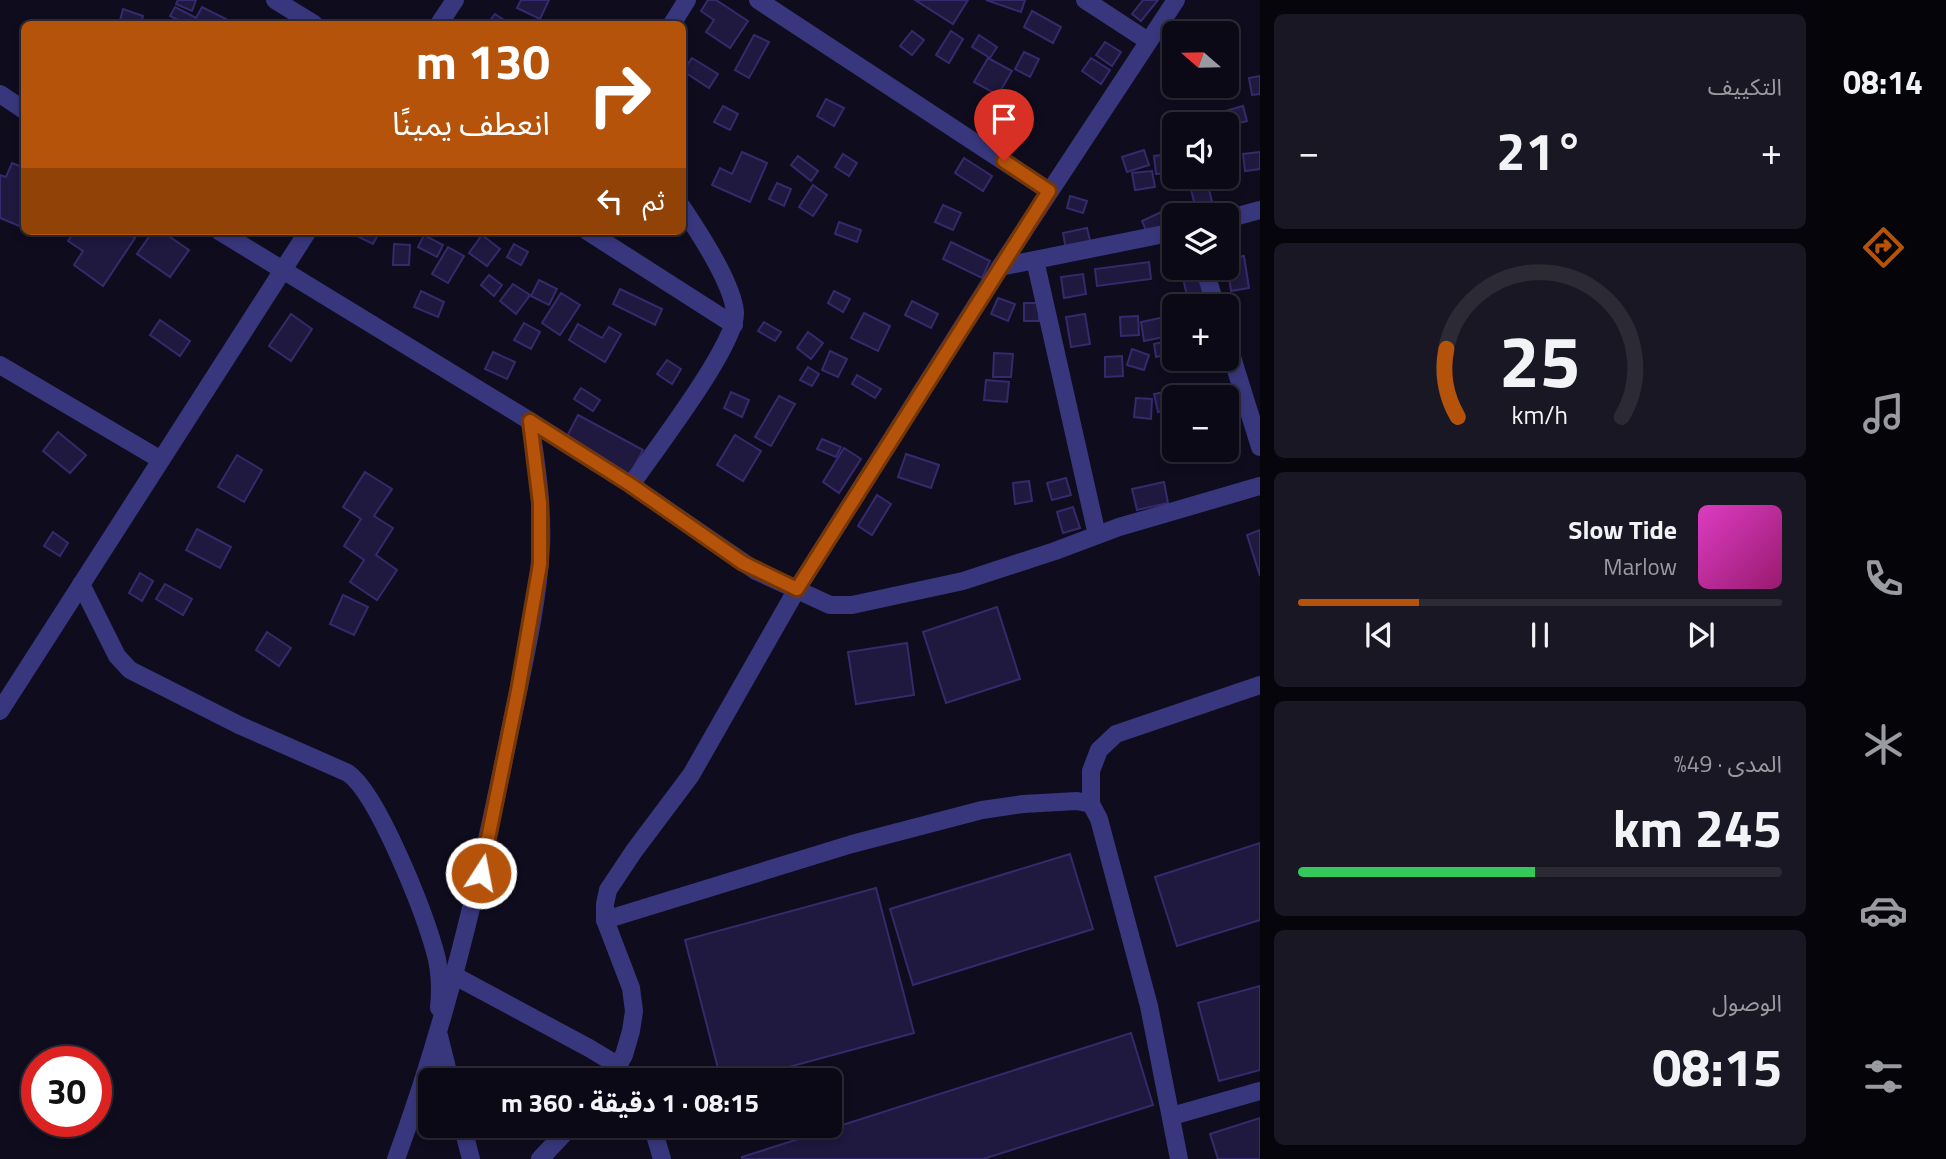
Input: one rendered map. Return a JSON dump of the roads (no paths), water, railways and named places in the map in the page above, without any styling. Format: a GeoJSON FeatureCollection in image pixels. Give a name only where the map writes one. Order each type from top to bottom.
{"type":"FeatureCollection","features":[{"type":"Feature","properties":{"kind":"street"},"geometry":{"type":"LineString","coordinates":[[275,0],[309,21]]}},
{"type":"Feature","properties":{"kind":"street"},"geometry":{"type":"LineString","coordinates":[[441,21],[454,0]]}},
{"type":"Feature","properties":{"kind":"street"},"geometry":{"type":"LineString","coordinates":[[673,21],[687,0]]}},
{"type":"Feature","properties":{"kind":"street"},"geometry":{"type":"LineString","coordinates":[[758,0],[1049,191]]}},
{"type":"Feature","properties":{"kind":"street"},"geometry":{"type":"LineString","coordinates":[[1085,0],[1148,41]]}},
{"type":"Feature","properties":{"kind":"street"},"geometry":{"type":"LineString","coordinates":[[621,1068],[634,1011],[631,988],[605,920],[607,897],[616,875],[691,775],[797,589],[1000,267],[1176,0]]}},
{"type":"Feature","properties":{"kind":"street"},"geometry":{"type":"LineString","coordinates":[[3,100],[21,109]]}},
{"type":"Feature","properties":{"kind":"street"},"geometry":{"type":"LineString","coordinates":[[1239,216],[1260,210]]}},
{"type":"Feature","properties":{"kind":"street"},"geometry":{"type":"LineString","coordinates":[[631,485],[718,358],[734,325],[735,311],[731,294],[686,214]]}},
{"type":"Feature","properties":{"kind":"street"},"geometry":{"type":"LineString","coordinates":[[1000,267],[1162,234]]}},
{"type":"Feature","properties":{"kind":"street"},"geometry":{"type":"LineString","coordinates":[[225,235],[631,485],[743,563],[830,605],[852,605],[963,581],[1097,535],[1260,486]]}},
{"type":"Feature","properties":{"kind":"street"},"geometry":{"type":"LineString","coordinates":[[0,711],[306,235]]}},
{"type":"Feature","properties":{"kind":"street"},"geometry":{"type":"LineString","coordinates":[[593,235],[734,325]]}},
{"type":"Feature","properties":{"kind":"street"},"geometry":{"type":"LineString","coordinates":[[1035,260],[1097,535]]}},
{"type":"Feature","properties":{"kind":"street"},"geometry":{"type":"LineString","coordinates":[[0,365],[161,460]]}},
{"type":"Feature","properties":{"kind":"street"},"geometry":{"type":"LineString","coordinates":[[1236,371],[1260,447]]}},
{"type":"Feature","properties":{"kind":"street"},"geometry":{"type":"LineString","coordinates":[[396,1159],[439,1035],[455,976],[481,873],[518,691],[540,564],[540,503],[530,421]]}},
{"type":"Feature","properties":{"kind":"street"},"geometry":{"type":"LineString","coordinates":[[81,584],[117,656],[130,670],[239,725],[348,773],[362,786],[390,839],[435,949],[440,985],[439,1035],[447,1068]]}},
{"type":"Feature","properties":{"kind":"street"},"geometry":{"type":"LineString","coordinates":[[1179,1159],[1146,994],[1099,819],[1091,804],[1093,760],[1106,741],[1116,733],[1260,685]]}},
{"type":"Feature","properties":{"kind":"street"},"geometry":{"type":"LineString","coordinates":[[605,920],[852,844],[982,810],[1023,804],[1077,801],[1091,804]]}},
{"type":"Feature","properties":{"kind":"street"},"geometry":{"type":"LineString","coordinates":[[455,976],[589,1048],[610,1068]]}},
{"type":"Feature","properties":{"kind":"street"},"geometry":{"type":"LineString","coordinates":[[1172,1116],[1260,1091]]}},
{"type":"Feature","properties":{"kind":"street"},"geometry":{"type":"LineString","coordinates":[[465,1138],[471,1159]]}},
{"type":"Feature","properties":{"kind":"street"},"geometry":{"type":"LineString","coordinates":[[540,1159],[560,1138]]}},
{"type":"Feature","properties":{"kind":"street"},"geometry":{"type":"LineString","coordinates":[[656,1138],[662,1159]]}}]}
